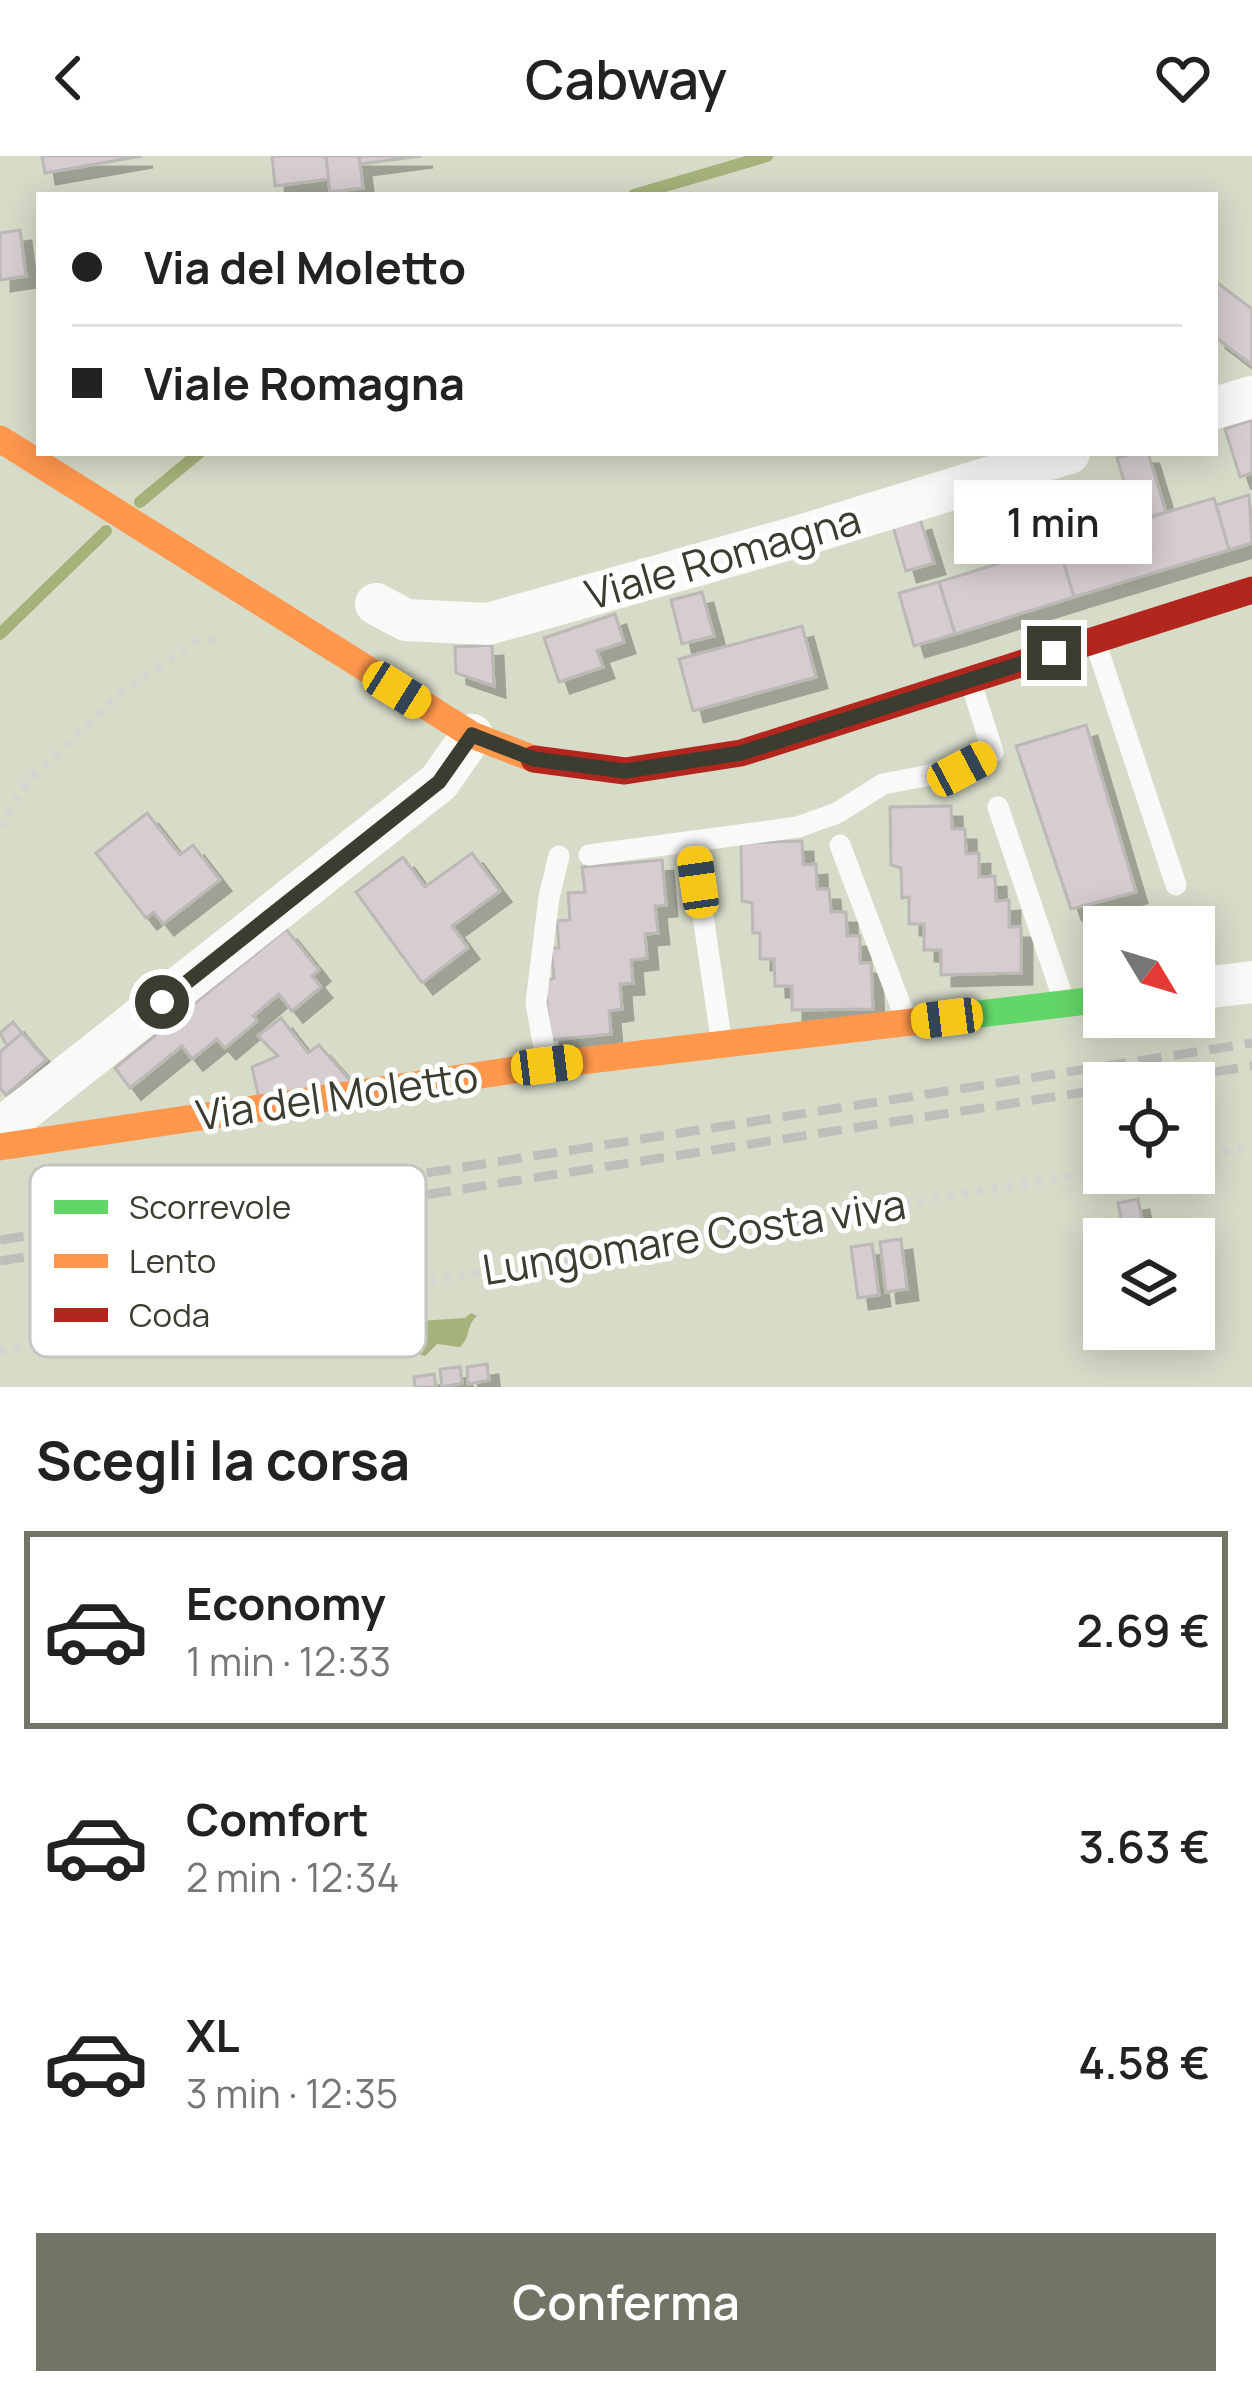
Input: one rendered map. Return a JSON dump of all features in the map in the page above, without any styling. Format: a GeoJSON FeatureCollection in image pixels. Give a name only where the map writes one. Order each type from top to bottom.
{"type":"FeatureCollection","features":[{"type":"Feature","properties":{"kind":"main road"},"geometry":{"type":"LineString","coordinates":[[0,440],[454,725],[534,759],[625,771],[741,753],[1252,590]]}},
{"type":"Feature","properties":{"kind":"main road","name":"Via del Moletto"},"geometry":{"type":"LineString","coordinates":[[0,1147],[547,1065],[1083,1002]]}},
{"type":"Feature","properties":{"kind":"street"},"geometry":{"type":"LineString","coordinates":[[1218,407],[1252,398]]}},
{"type":"Feature","properties":{"kind":"street","name":"Viale Romagna"},"geometry":{"type":"LineString","coordinates":[[376,604],[406,620],[488,624],[1059,456]]}},
{"type":"Feature","properties":{"kind":"street"},"geometry":{"type":"LineString","coordinates":[[0,1130],[439,782],[454,725]]}},
{"type":"Feature","properties":{"kind":"street"},"geometry":{"type":"LineString","coordinates":[[1215,986],[1252,982]]}},
{"type":"Feature","properties":{"kind":"lane"},"geometry":{"type":"LineString","coordinates":[[1095,640],[1176,885]]}},
{"type":"Feature","properties":{"kind":"lane"},"geometry":{"type":"LineString","coordinates":[[589,855],[798,827],[837,813],[883,784],[962,769],[993,752],[970,679]]}},
{"type":"Feature","properties":{"kind":"lane"},"geometry":{"type":"LineString","coordinates":[[998,807],[1065,1004]]}},
{"type":"Feature","properties":{"kind":"lane"},"geometry":{"type":"LineString","coordinates":[[692,841],[722,1044]]}},
{"type":"Feature","properties":{"kind":"lane"},"geometry":{"type":"LineString","coordinates":[[840,844],[908,1023]]}},
{"type":"Feature","properties":{"kind":"lane"},"geometry":{"type":"LineString","coordinates":[[547,1065],[536,1003],[559,856]]}},
{"type":"Feature","properties":{"kind":"path"},"geometry":{"type":"LineString","coordinates":[[0,826],[27,782],[122,692],[199,640],[228,640]]}},
{"type":"Feature","properties":{"kind":"path"},"geometry":{"type":"LineString","coordinates":[[1215,1153],[1252,1147]]}},
{"type":"Feature","properties":{"kind":"path","name":"Lungomare Costa viva"},"geometry":{"type":"LineString","coordinates":[[426,1282],[1083,1174]]}},
{"type":"Feature","properties":{"kind":"path","name":"Lungomare Costa viva"},"geometry":{"type":"LineString","coordinates":[[0,1351],[30,1346]]}},
{"type":"Feature","properties":{"kind":"shaded area"},"geometry":{"type":"Polygon","coordinates":[[[471,1313],[477,1316],[460,1347],[437,1344],[426,1355],[426,1321],[465,1318],[471,1313]]]}},
{"type":"Feature","properties":{"kind":"building"},"geometry":{"type":"Polygon","coordinates":[[[42,156],[142,156],[45,173],[42,156]]]}},
{"type":"Feature","properties":{"kind":"building"},"geometry":{"type":"Polygon","coordinates":[[[272,156],[326,156],[329,179],[275,186],[272,156]]]}},
{"type":"Feature","properties":{"kind":"building"},"geometry":{"type":"Polygon","coordinates":[[[326,156],[359,156],[363,188],[330,192],[326,156]]]}},
{"type":"Feature","properties":{"kind":"building"},"geometry":{"type":"Polygon","coordinates":[[[359,156],[422,156],[360,164],[359,156]]]}},
{"type":"Feature","properties":{"kind":"building"},"geometry":{"type":"Polygon","coordinates":[[[20,230],[26,276],[0,280],[0,233],[20,230]]]}},
{"type":"Feature","properties":{"kind":"building"},"geometry":{"type":"Polygon","coordinates":[[[1218,283],[1252,309],[1252,365],[1218,339],[1218,283]]]}},
{"type":"Feature","properties":{"kind":"building"},"geometry":{"type":"Polygon","coordinates":[[[1252,420],[1252,473],[1240,477],[1225,429],[1252,420]]]}},
{"type":"Feature","properties":{"kind":"building"},"geometry":{"type":"Polygon","coordinates":[[[1149,456],[1166,512],[1136,521],[1117,458],[1149,456]]]}},
{"type":"Feature","properties":{"kind":"building"},"geometry":{"type":"Polygon","coordinates":[[[1037,486],[1047,514],[1006,526],[998,498],[1037,486]]]}},
{"type":"Feature","properties":{"kind":"building"},"geometry":{"type":"Polygon","coordinates":[[[1249,495],[1252,543],[1229,550],[1216,505],[1249,495]]]}},
{"type":"Feature","properties":{"kind":"building"},"geometry":{"type":"Polygon","coordinates":[[[1214,498],[1229,550],[1074,597],[1058,545],[1214,498]]]}},
{"type":"Feature","properties":{"kind":"building"},"geometry":{"type":"Polygon","coordinates":[[[920,519],[934,563],[906,571],[893,527],[920,519]]]}},
{"type":"Feature","properties":{"kind":"building"},"geometry":{"type":"Polygon","coordinates":[[[1058,545],[1074,597],[955,634],[939,582],[1058,545]]]}},
{"type":"Feature","properties":{"kind":"building"},"geometry":{"type":"Polygon","coordinates":[[[939,582],[955,634],[914,646],[899,593],[939,582]]]}},
{"type":"Feature","properties":{"kind":"building"},"geometry":{"type":"Polygon","coordinates":[[[702,592],[714,636],[682,644],[671,600],[702,592]]]}},
{"type":"Feature","properties":{"kind":"building"},"geometry":{"type":"Polygon","coordinates":[[[615,614],[624,642],[597,651],[603,667],[559,682],[544,638],[615,614]]]}},
{"type":"Feature","properties":{"kind":"building"},"geometry":{"type":"Polygon","coordinates":[[[802,626],[816,677],[693,711],[679,659],[802,626]]]}},
{"type":"Feature","properties":{"kind":"building"},"geometry":{"type":"Polygon","coordinates":[[[492,645],[494,686],[456,673],[455,647],[492,645]]]}},
{"type":"Feature","properties":{"kind":"building"},"geometry":{"type":"Polygon","coordinates":[[[1086,725],[1136,892],[1071,909],[1016,746],[1086,725]]]}},
{"type":"Feature","properties":{"kind":"building"},"geometry":{"type":"Polygon","coordinates":[[[951,806],[952,829],[965,829],[966,854],[979,853],[979,877],[995,876],[996,901],[1009,900],[1009,927],[1021,927],[1021,973],[941,975],[941,950],[924,950],[924,924],[909,924],[909,897],[902,898],[901,868],[891,865],[890,807],[951,806]]]}},
{"type":"Feature","properties":{"kind":"building"},"geometry":{"type":"Polygon","coordinates":[[[147,813],[180,855],[193,845],[220,880],[163,924],[154,912],[146,918],[96,853],[147,813]]]}},
{"type":"Feature","properties":{"kind":"building"},"geometry":{"type":"Polygon","coordinates":[[[802,841],[803,865],[816,864],[817,889],[829,889],[831,912],[846,912],[847,936],[860,936],[860,963],[871,963],[873,1009],[792,1010],[792,986],[775,986],[774,959],[760,959],[760,933],[753,933],[752,903],[742,901],[741,843],[802,841]]]}},
{"type":"Feature","properties":{"kind":"building"},"geometry":{"type":"Polygon","coordinates":[[[472,853],[500,891],[452,926],[468,948],[422,983],[356,892],[403,857],[425,887],[472,853]]]}},
{"type":"Feature","properties":{"kind":"building"},"geometry":{"type":"Polygon","coordinates":[[[662,860],[666,905],[655,906],[658,933],[645,934],[647,958],[631,960],[633,983],[620,984],[622,1009],[609,1011],[611,1034],[550,1040],[545,982],[554,978],[551,948],[559,948],[557,921],[570,920],[568,893],[585,892],[582,867],[662,860]]]}},
{"type":"Feature","properties":{"kind":"building"},"geometry":{"type":"Polygon","coordinates":[[[286,929],[319,970],[312,976],[321,987],[292,1011],[279,994],[225,1048],[217,1039],[192,1059],[182,1046],[130,1088],[115,1068],[286,929]]]}},
{"type":"Feature","properties":{"kind":"building"},"geometry":{"type":"Polygon","coordinates":[[[281,1018],[308,1053],[319,1045],[354,1085],[259,1098],[252,1067],[278,1056],[258,1036],[281,1018]]]}},
{"type":"Feature","properties":{"kind":"building"},"geometry":{"type":"Polygon","coordinates":[[[13,1022],[22,1033],[7,1046],[0,1033],[13,1022]]]}},
{"type":"Feature","properties":{"kind":"building"},"geometry":{"type":"Polygon","coordinates":[[[22,1033],[46,1060],[6,1095],[0,1088],[0,1052],[22,1033]]]}},
{"type":"Feature","properties":{"kind":"building"},"geometry":{"type":"Polygon","coordinates":[[[1138,1199],[1142,1218],[1121,1218],[1118,1203],[1138,1199]]]}},
{"type":"Feature","properties":{"kind":"building"},"geometry":{"type":"Polygon","coordinates":[[[901,1239],[907,1289],[886,1292],[880,1242],[901,1239]]]}},
{"type":"Feature","properties":{"kind":"building"},"geometry":{"type":"Polygon","coordinates":[[[872,1244],[879,1295],[858,1298],[851,1247],[872,1244]]]}},
{"type":"Feature","properties":{"kind":"building"},"geometry":{"type":"Polygon","coordinates":[[[487,1364],[489,1380],[468,1384],[467,1367],[487,1364]]]}},
{"type":"Feature","properties":{"kind":"building"},"geometry":{"type":"Polygon","coordinates":[[[460,1367],[462,1383],[442,1387],[440,1369],[460,1367]]]}},
{"type":"Feature","properties":{"kind":"building"},"geometry":{"type":"Polygon","coordinates":[[[434,1374],[436,1387],[415,1387],[414,1377],[434,1374]]]}},
{"type":"Feature","properties":{"kind":"waterway"},"geometry":{"type":"LineString","coordinates":[[644,192],[767,156]]}},
{"type":"Feature","properties":{"kind":"waterway"},"geometry":{"type":"LineString","coordinates":[[140,502],[195,456]]}},
{"type":"Feature","properties":{"kind":"waterway"},"geometry":{"type":"LineString","coordinates":[[0,634],[106,531]]}},
{"type":"Feature","properties":{"kind":"railway"},"geometry":{"type":"LineString","coordinates":[[426,1173],[1252,1043]]}},
{"type":"Feature","properties":{"kind":"railway"},"geometry":{"type":"LineString","coordinates":[[1215,1072],[1252,1066]]}},
{"type":"Feature","properties":{"kind":"railway"},"geometry":{"type":"LineString","coordinates":[[426,1195],[1083,1092]]}},
{"type":"Feature","properties":{"kind":"railway"},"geometry":{"type":"LineString","coordinates":[[0,1240],[30,1235]]}},
{"type":"Feature","properties":{"kind":"railway"},"geometry":{"type":"LineString","coordinates":[[0,1261],[30,1256]]}},
{"type":"Feature","properties":{"kind":"traffic: fast"},"geometry":{"type":"LineString","coordinates":[[946,1018],[1083,1002]]}},
{"type":"Feature","properties":{"kind":"traffic: slow"},"geometry":{"type":"LineString","coordinates":[[0,439],[472,735],[534,759]]}},
{"type":"Feature","properties":{"kind":"traffic: slow"},"geometry":{"type":"LineString","coordinates":[[0,1147],[547,1065],[946,1018]]}},
{"type":"Feature","properties":{"kind":"traffic: jam"},"geometry":{"type":"LineString","coordinates":[[534,759],[625,771],[741,753],[1252,590]]}},
{"type":"Feature","properties":{"kind":"route"},"geometry":{"type":"LineString","coordinates":[[162,1002],[439,782],[472,735],[534,759],[625,771],[741,753],[1054,653]]}}]}
